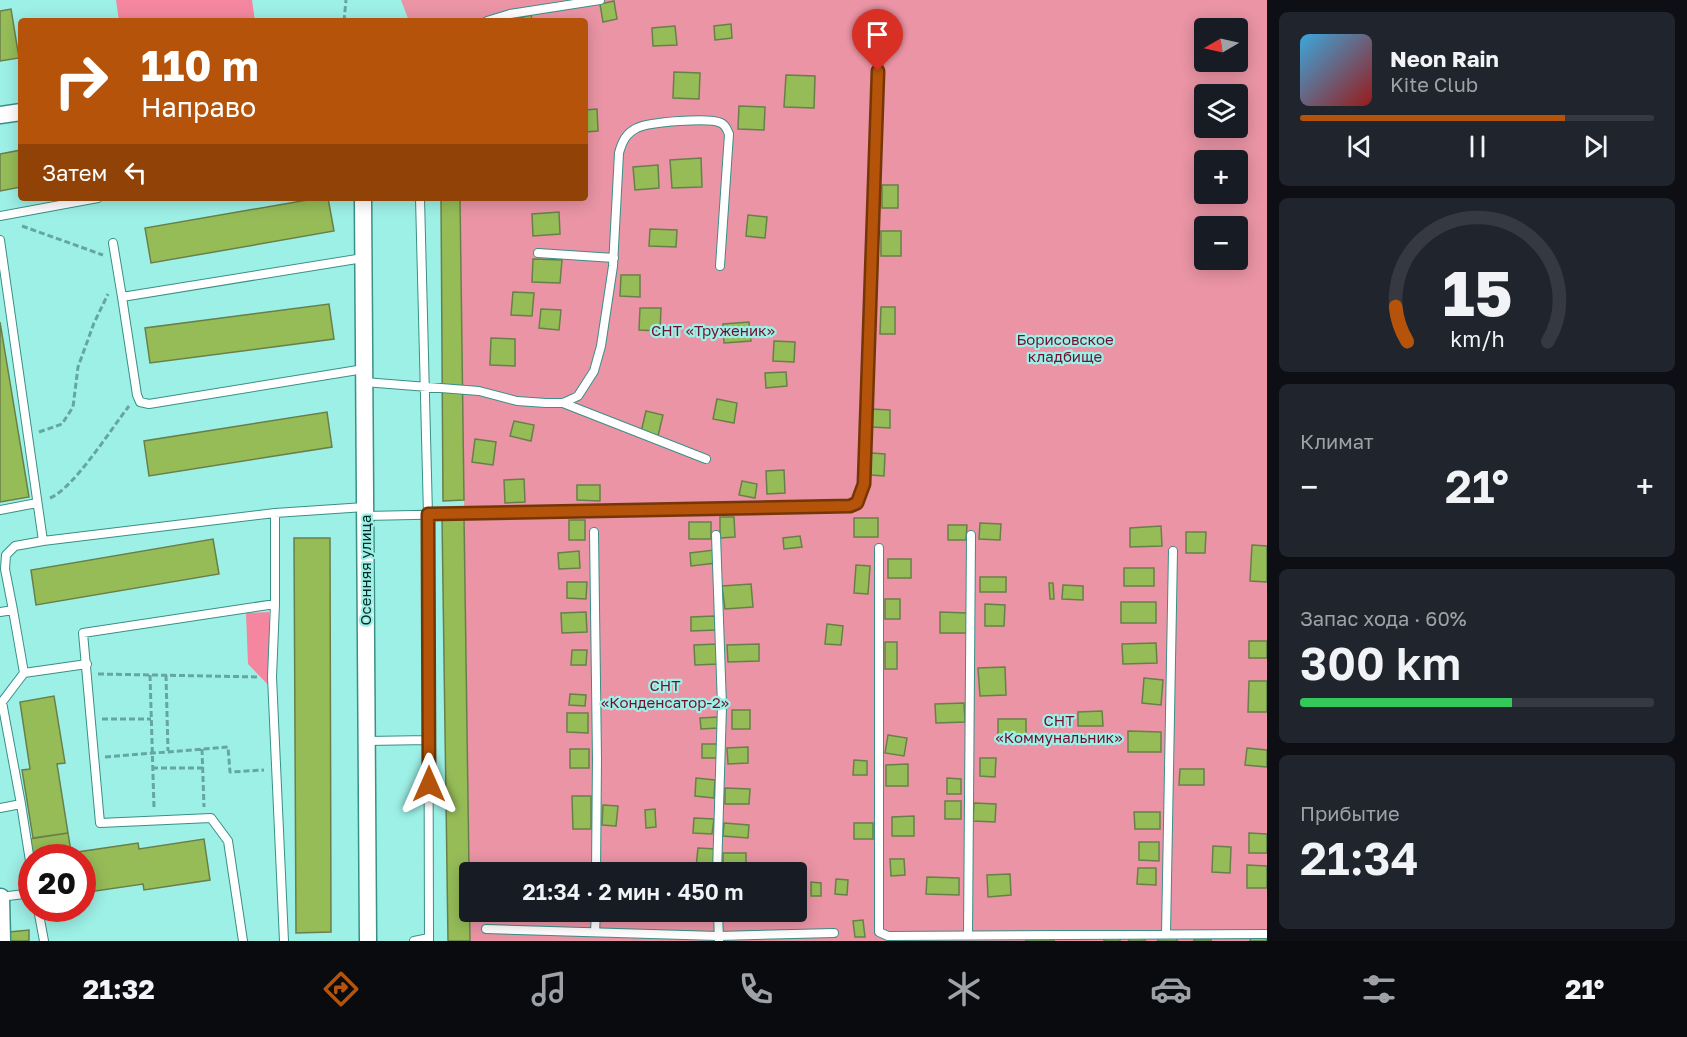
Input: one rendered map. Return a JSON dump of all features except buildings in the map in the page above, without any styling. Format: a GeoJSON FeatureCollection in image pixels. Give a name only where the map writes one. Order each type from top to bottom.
{"type":"FeatureCollection","features":[{"type":"Feature","properties":{"kind":"street"},"geometry":{"type":"LineString","coordinates":[[0,116],[18,113]]}},
{"type":"Feature","properties":{"kind":"street","name":"Осенняя улица"},"geometry":{"type":"LineString","coordinates":[[363,201],[368,941]]}},
{"type":"Feature","properties":{"kind":"street"},"geometry":{"type":"LineString","coordinates":[[0,897],[2,941]]}},
{"type":"Feature","properties":{"kind":"lane"},"geometry":{"type":"LineString","coordinates":[[497,18],[600,0]]}},
{"type":"Feature","properties":{"kind":"lane"},"geometry":{"type":"LineString","coordinates":[[24,673],[5,568],[6,555],[15,546],[275,513],[365,511],[428,514],[850,506],[857,503],[864,484],[880,25]]}},
{"type":"Feature","properties":{"kind":"lane"},"geometry":{"type":"LineString","coordinates":[[562,403],[578,396],[594,371],[601,345],[614,258],[617,167],[622,140],[636,128],[652,123],[707,120],[726,127],[729,135],[720,266]]}},
{"type":"Feature","properties":{"kind":"lane"},"geometry":{"type":"LineString","coordinates":[[0,216],[82,201]]}},
{"type":"Feature","properties":{"kind":"lane"},"geometry":{"type":"LineString","coordinates":[[414,941],[429,939],[428,514],[420,201]]}},
{"type":"Feature","properties":{"kind":"lane"},"geometry":{"type":"LineString","coordinates":[[0,240],[43,541]]}},
{"type":"Feature","properties":{"kind":"lane"},"geometry":{"type":"LineString","coordinates":[[113,243],[140,402],[149,404],[364,375],[426,387],[479,391],[517,401],[562,403],[706,459]]}},
{"type":"Feature","properties":{"kind":"lane"},"geometry":{"type":"LineString","coordinates":[[538,254],[614,258]]}},
{"type":"Feature","properties":{"kind":"lane"},"geometry":{"type":"LineString","coordinates":[[122,297],[363,258]]}},
{"type":"Feature","properties":{"kind":"lane"},"geometry":{"type":"LineString","coordinates":[[0,510],[38,503]]}},
{"type":"Feature","properties":{"kind":"lane"},"geometry":{"type":"LineString","coordinates":[[275,513],[272,677],[284,941]]}},
{"type":"Feature","properties":{"kind":"lane"},"geometry":{"type":"LineString","coordinates":[[594,532],[596,862]]}},
{"type":"Feature","properties":{"kind":"lane"},"geometry":{"type":"LineString","coordinates":[[716,535],[722,706],[717,862]]}},
{"type":"Feature","properties":{"kind":"lane"},"geometry":{"type":"LineString","coordinates":[[968,935],[971,535]]}},
{"type":"Feature","properties":{"kind":"lane"},"geometry":{"type":"LineString","coordinates":[[879,548],[879,932],[888,936],[1267,934]]}},
{"type":"Feature","properties":{"kind":"lane"},"geometry":{"type":"LineString","coordinates":[[1166,934],[1173,551]]}},
{"type":"Feature","properties":{"kind":"lane"},"geometry":{"type":"LineString","coordinates":[[243,941],[228,841],[211,818],[100,823],[83,633],[275,604]]}},
{"type":"Feature","properties":{"kind":"lane"},"geometry":{"type":"LineString","coordinates":[[0,612],[13,610]]}},
{"type":"Feature","properties":{"kind":"lane"},"geometry":{"type":"LineString","coordinates":[[27,844],[1,702],[24,673],[87,669]]}},
{"type":"Feature","properties":{"kind":"lane"},"geometry":{"type":"LineString","coordinates":[[366,741],[429,740]]}},
{"type":"Feature","properties":{"kind":"lane"},"geometry":{"type":"LineString","coordinates":[[0,808],[21,804]]}},
{"type":"Feature","properties":{"kind":"lane"},"geometry":{"type":"LineString","coordinates":[[0,897],[18,895]]}},
{"type":"Feature","properties":{"kind":"lane"},"geometry":{"type":"LineString","coordinates":[[40,922],[44,941]]}},
{"type":"Feature","properties":{"kind":"lane"},"geometry":{"type":"LineString","coordinates":[[595,932],[596,922]]}},
{"type":"Feature","properties":{"kind":"lane"},"geometry":{"type":"LineString","coordinates":[[718,922],[719,938]]}},
{"type":"Feature","properties":{"kind":"lane"},"geometry":{"type":"LineString","coordinates":[[486,929],[719,938],[834,933]]}},
{"type":"Feature","properties":{"kind":"path"},"geometry":{"type":"LineString","coordinates":[[344,18],[346,0]]}},
{"type":"Feature","properties":{"kind":"path"},"geometry":{"type":"LineString","coordinates":[[21,225],[116,260]]}},
{"type":"Feature","properties":{"kind":"path"},"geometry":{"type":"LineString","coordinates":[[28,435],[62,424],[73,408],[78,367],[94,323],[118,273]]}},
{"type":"Feature","properties":{"kind":"path"},"geometry":{"type":"LineString","coordinates":[[38,503],[56,495],[72,481],[137,395]]}},
{"type":"Feature","properties":{"kind":"path"},"geometry":{"type":"LineString","coordinates":[[87,669],[150,675],[272,677]]}},
{"type":"Feature","properties":{"kind":"path"},"geometry":{"type":"LineString","coordinates":[[150,675],[154,820]]}},
{"type":"Feature","properties":{"kind":"path"},"geometry":{"type":"LineString","coordinates":[[166,675],[168,751]]}},
{"type":"Feature","properties":{"kind":"path"},"geometry":{"type":"LineString","coordinates":[[92,719],[151,719]]}},
{"type":"Feature","properties":{"kind":"path"},"geometry":{"type":"LineString","coordinates":[[95,758],[228,747],[230,772],[276,769]]}},
{"type":"Feature","properties":{"kind":"path"},"geometry":{"type":"LineString","coordinates":[[202,749],[204,818]]}},
{"type":"Feature","properties":{"kind":"path"},"geometry":{"type":"LineString","coordinates":[[152,768],[203,768]]}},
{"type":"Feature","properties":{"kind":"green space"},"geometry":{"type":"Polygon","coordinates":[[[401,0],[1267,0],[1267,941],[470,941],[470,922],[807,922],[807,862],[469,862],[460,201],[588,201],[588,18],[408,18],[401,0]]]}},
{"type":"Feature","properties":{"kind":"shaded area"},"geometry":{"type":"Polygon","coordinates":[[[116,0],[252,0],[255,18],[119,18],[116,0]]]}},
{"type":"Feature","properties":{"kind":"shaded area"},"geometry":{"type":"Polygon","coordinates":[[[269,612],[273,690],[248,664],[246,613],[269,612]]]}},
{"type":"Feature","properties":{"kind":"route"},"geometry":{"type":"LineString","coordinates":[[429,784],[428,514],[850,506],[857,503],[864,484],[878,71]]}},
{"type":"Feature","properties":{"kind":"park label","name":"СНТ «Труженик»"},"geometry":{"type":"Point","coordinates":[713,330]}},
{"type":"Feature","properties":{"kind":"park label","name":"Борисовское кладбище"},"geometry":{"type":"Point","coordinates":[1065,348]}},
{"type":"Feature","properties":{"kind":"park label","name":"СНТ «Конденсатор-2»"},"geometry":{"type":"Point","coordinates":[665,694]}},
{"type":"Feature","properties":{"kind":"park label","name":"СНТ «Коммунальник»"},"geometry":{"type":"Point","coordinates":[1059,728]}}]}
